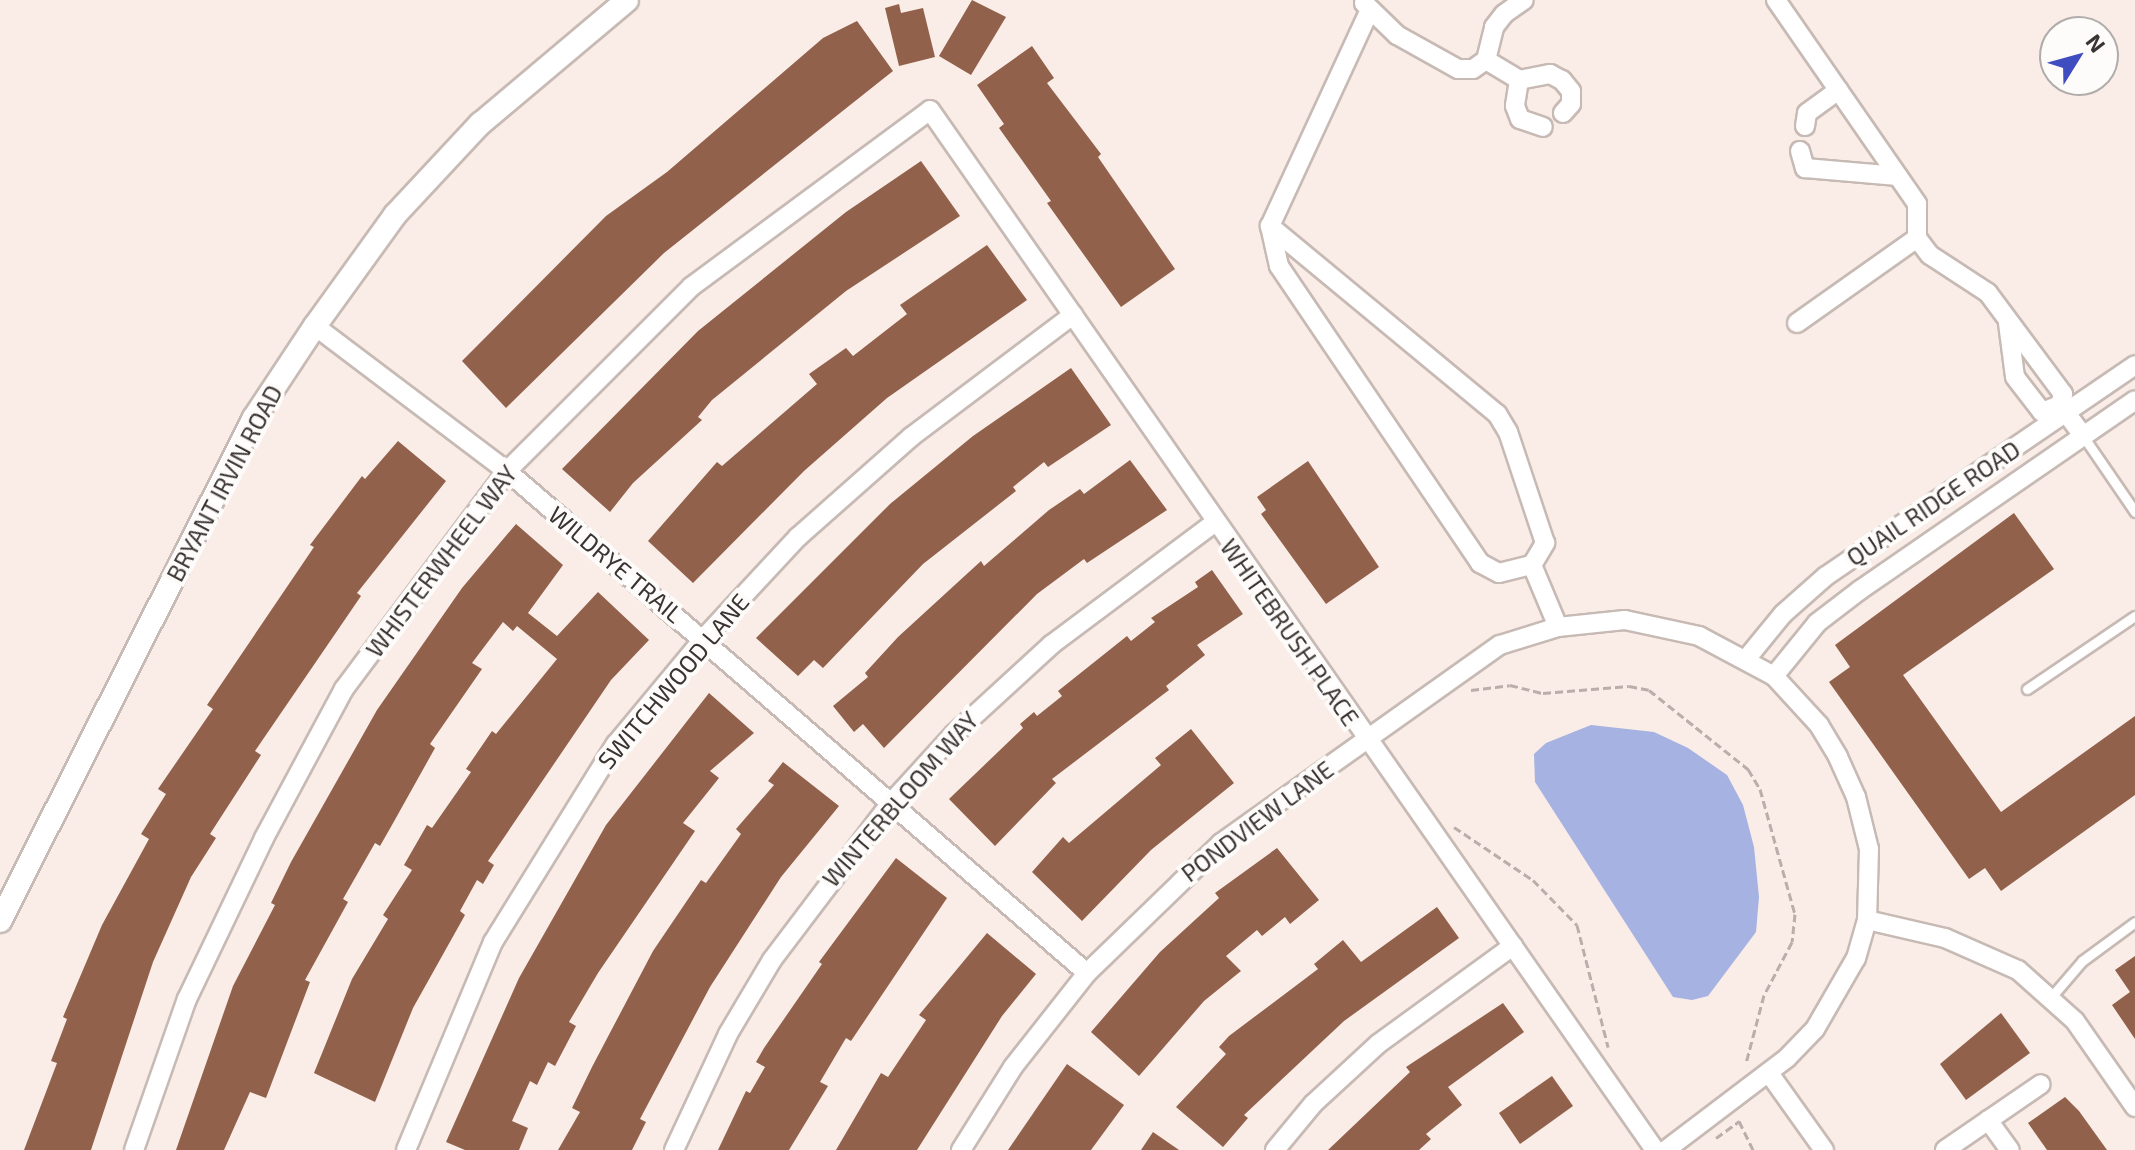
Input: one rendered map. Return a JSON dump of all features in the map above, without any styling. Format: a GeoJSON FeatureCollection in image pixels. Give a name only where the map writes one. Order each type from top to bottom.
{"type":"FeatureCollection","features":[{"type":"Feature","properties":{"kind":"street","name":"BRYANT IRVIN ROAD"},"geometry":{"type":"LineString","coordinates":[[0,921],[254,418],[315,326],[395,215],[480,124],[627,0]]}},
{"type":"Feature","properties":{"kind":"street"},"geometry":{"type":"LineString","coordinates":[[1270,226],[1497,414],[1508,432],[1545,543],[1532,565],[1499,573],[1480,563],[1279,266],[1270,226],[1366,5],[1397,35],[1458,69],[1473,69],[1486,60],[1494,27],[1524,0]]}},
{"type":"Feature","properties":{"kind":"street"},"geometry":{"type":"LineString","coordinates":[[1776,0],[1917,204],[1917,238],[1930,255],[1988,293],[2063,394],[2063,408],[2083,436]]}},
{"type":"Feature","properties":{"kind":"street"},"geometry":{"type":"LineString","coordinates":[[1486,60],[1519,80],[1550,74],[1562,80],[1571,91],[1571,104],[1563,113]]}},
{"type":"Feature","properties":{"kind":"street"},"geometry":{"type":"LineString","coordinates":[[1519,80],[1515,106],[1520,119],[1543,127]]}},
{"type":"Feature","properties":{"kind":"street"},"geometry":{"type":"LineString","coordinates":[[1805,126],[1807,113],[1839,90]]}},
{"type":"Feature","properties":{"kind":"street","name":"WHITEBRUSH PLACE"},"geometry":{"type":"LineString","coordinates":[[930,110],[1214,523],[1655,1150]]}},
{"type":"Feature","properties":{"kind":"street","name":"WHISTERWHEEL WAY"},"geometry":{"type":"LineString","coordinates":[[134,1150],[187,999],[264,838],[344,689],[507,471],[691,287],[930,110]]}},
{"type":"Feature","properties":{"kind":"street"},"geometry":{"type":"LineString","coordinates":[[1800,151],[1805,168],[1898,176]]}},
{"type":"Feature","properties":{"kind":"street"},"geometry":{"type":"LineString","coordinates":[[1797,323],[1917,238]]}},
{"type":"Feature","properties":{"kind":"street","name":"SWITCHWOOD LANE"},"geometry":{"type":"LineString","coordinates":[[406,1150],[493,942],[616,744],[704,638],[798,537],[860,480],[1073,315]]}},
{"type":"Feature","properties":{"kind":"street"},"geometry":{"type":"LineString","coordinates":[[2007,320],[2015,377],[2042,412],[2063,408]]}},
{"type":"Feature","properties":{"kind":"street","name":"WILDRYE TRAIL"},"geometry":{"type":"LineString","coordinates":[[315,326],[507,471],[704,638],[890,804],[1087,973]]}},
{"type":"Feature","properties":{"kind":"street","name":"QUAIL RIDGE ROAD"},"geometry":{"type":"LineString","coordinates":[[1747,658],[1783,614],[1826,576],[2063,408],[2135,365]]}},
{"type":"Feature","properties":{"kind":"street","name":"QUAIL RIDGE ROAD"},"geometry":{"type":"LineString","coordinates":[[1774,676],[1817,623],[2135,400]]}},
{"type":"Feature","properties":{"kind":"street","name":"WINTERBLOOM WAY"},"geometry":{"type":"LineString","coordinates":[[674,1150],[728,1034],[772,960],[890,804],[954,734],[1051,645],[1214,523]]}},
{"type":"Feature","properties":{"kind":"street"},"geometry":{"type":"LineString","coordinates":[[1532,565],[1558,627]]}},
{"type":"Feature","properties":{"kind":"street","name":"PONDVIEW LANE"},"geometry":{"type":"LineString","coordinates":[[961,1150],[1013,1067],[1087,973],[1221,843],[1500,645],[1558,627],[1625,620],[1663,625],[1747,658],[1774,676],[1819,725],[1856,797],[1869,849],[1867,920],[1856,958],[1815,1029],[1769,1073],[1666,1150]]}},
{"type":"Feature","properties":{"kind":"street"},"geometry":{"type":"LineString","coordinates":[[1867,920],[1983,950],[2052,996],[2089,1038],[2135,1107]]}},
{"type":"Feature","properties":{"kind":"street"},"geometry":{"type":"LineString","coordinates":[[1275,1150],[1313,1104],[1378,1044],[1513,946]]}},
{"type":"Feature","properties":{"kind":"street"},"geometry":{"type":"LineString","coordinates":[[1769,1073],[1824,1150]]}},
{"type":"Feature","properties":{"kind":"street"},"geometry":{"type":"LineString","coordinates":[[1945,1150],[2041,1084]]}},
{"type":"Feature","properties":{"kind":"street"},"geometry":{"type":"LineString","coordinates":[[1988,1120],[2010,1150]]}},
{"type":"Feature","properties":{"kind":"lane"},"geometry":{"type":"LineString","coordinates":[[2083,436],[2135,512]]}},
{"type":"Feature","properties":{"kind":"lane"},"geometry":{"type":"LineString","coordinates":[[2027,689],[2135,616]]}},
{"type":"Feature","properties":{"kind":"lane"},"geometry":{"type":"LineString","coordinates":[[2052,996],[2082,961],[2135,922]]}},
{"type":"Feature","properties":{"kind":"path"},"geometry":{"type":"LineString","coordinates":[[1479,681],[1467,690],[1510,685],[1543,693],[1629,686],[1649,690],[1748,769],[1760,789],[1795,914],[1792,942],[1764,995],[1746,1063]]}},
{"type":"Feature","properties":{"kind":"path"},"geometry":{"type":"LineString","coordinates":[[1466,848],[1448,822],[1533,880],[1577,925],[1609,1054],[1600,1041]]}},
{"type":"Feature","properties":{"kind":"path"},"geometry":{"type":"LineString","coordinates":[[1734,1073],[1757,1054]]}},
{"type":"Feature","properties":{"kind":"path"},"geometry":{"type":"LineString","coordinates":[[1709,1143],[1739,1121],[1753,1150]]}},
{"type":"Feature","properties":{"kind":"water"},"geometry":{"type":"Polygon","coordinates":[[[1591,725],[1654,732],[1688,748],[1727,775],[1743,805],[1754,847],[1759,897],[1756,932],[1708,996],[1692,1000],[1673,997],[1535,782],[1534,754],[1546,743],[1591,725]]]}},
{"type":"Feature","properties":{"kind":"building"},"geometry":{"type":"Polygon","coordinates":[[[972,0],[1006,17],[971,75],[939,56],[972,0]]]}},
{"type":"Feature","properties":{"kind":"building"},"geometry":{"type":"Polygon","coordinates":[[[899,4],[901,13],[923,8],[935,57],[899,66],[885,8],[899,4]]]}},
{"type":"Feature","properties":{"kind":"building"},"geometry":{"type":"Polygon","coordinates":[[[857,21],[893,71],[664,253],[506,408],[462,361],[606,216],[667,172],[823,38],[857,21]]]}},
{"type":"Feature","properties":{"kind":"building"},"geometry":{"type":"Polygon","coordinates":[[[1032,46],[1054,78],[1047,83],[1101,154],[1098,157],[1175,269],[1121,307],[1047,203],[1051,201],[999,128],[1004,124],[977,85],[1032,46]]]}},
{"type":"Feature","properties":{"kind":"building"},"geometry":{"type":"Polygon","coordinates":[[[921,161],[960,216],[846,291],[712,400],[698,417],[702,420],[633,483],[610,512],[562,469],[698,331],[846,212],[921,161]]]}},
{"type":"Feature","properties":{"kind":"building"},"geometry":{"type":"Polygon","coordinates":[[[987,245],[1027,300],[887,398],[804,471],[693,583],[648,541],[717,462],[722,466],[817,384],[809,374],[846,348],[853,356],[907,314],[900,305],[987,245]]]}},
{"type":"Feature","properties":{"kind":"building"},"geometry":{"type":"Polygon","coordinates":[[[1071,368],[1111,425],[1048,467],[1044,462],[1013,487],[1016,491],[923,564],[823,668],[814,660],[798,676],[756,638],[890,504],[973,436],[1071,368]]]}},
{"type":"Feature","properties":{"kind":"building"},"geometry":{"type":"Polygon","coordinates":[[[398,441],[446,481],[357,593],[361,596],[255,751],[261,755],[210,834],[216,838],[191,877],[153,962],[91,1150],[24,1150],[57,1063],[51,1061],[67,1019],[63,1017],[102,925],[149,839],[141,834],[166,794],[158,789],[213,709],[207,705],[314,547],[310,545],[362,476],[365,479],[398,441]]]}},
{"type":"Feature","properties":{"kind":"building"},"geometry":{"type":"Polygon","coordinates":[[[1130,460],[1167,510],[1087,563],[1084,559],[1037,594],[884,748],[863,724],[854,732],[833,706],[868,677],[865,673],[898,637],[981,561],[984,566],[1049,510],[1080,489],[1084,494],[1130,460]]]}},
{"type":"Feature","properties":{"kind":"building"},"geometry":{"type":"Polygon","coordinates":[[[1308,461],[1379,567],[1326,604],[1261,514],[1266,510],[1257,497],[1308,461]]]}},
{"type":"Feature","properties":{"kind":"building"},"geometry":{"type":"Polygon","coordinates":[[[2014,513],[2054,569],[1903,675],[2001,812],[2135,716],[2135,795],[2001,891],[1985,868],[1969,879],[1829,682],[1850,667],[1835,645],[2014,513]]]}},
{"type":"Feature","properties":{"kind":"building"},"geometry":{"type":"Polygon","coordinates":[[[516,524],[563,565],[528,613],[557,636],[598,592],[649,640],[611,680],[488,861],[494,865],[483,884],[477,880],[460,911],[465,915],[413,1008],[375,1102],[314,1073],[352,979],[388,919],[383,915],[412,870],[404,865],[427,825],[432,828],[471,772],[466,769],[492,731],[496,734],[557,659],[517,626],[513,631],[503,622],[472,663],[482,669],[430,744],[435,748],[392,825],[380,846],[375,843],[343,899],[348,902],[305,980],[310,982],[266,1098],[250,1092],[224,1150],[176,1150],[233,986],[275,905],[271,903],[291,862],[377,710],[462,588],[516,524]]]}},
{"type":"Feature","properties":{"kind":"building"},"geometry":{"type":"Polygon","coordinates":[[[1212,570],[1243,614],[1197,645],[1205,655],[1166,686],[1169,690],[1052,779],[1056,783],[995,846],[949,799],[1023,728],[1020,724],[1034,712],[1037,716],[1062,696],[1058,691],[1127,636],[1131,641],[1155,622],[1151,618],[1198,587],[1195,582],[1212,570]]]}},
{"type":"Feature","properties":{"kind":"building"},"geometry":{"type":"Polygon","coordinates":[[[709,693],[754,733],[710,771],[719,778],[683,823],[695,831],[598,973],[569,1022],[576,1026],[555,1066],[548,1062],[537,1085],[530,1081],[512,1121],[528,1128],[519,1150],[465,1150],[446,1142],[519,978],[606,825],[709,693]]]}},
{"type":"Feature","properties":{"kind":"building"},"geometry":{"type":"Polygon","coordinates":[[[1191,729],[1234,783],[1151,850],[1082,921],[1032,872],[1063,837],[1069,843],[1161,765],[1155,758],[1191,729]]]}},
{"type":"Feature","properties":{"kind":"building"},"geometry":{"type":"Polygon","coordinates":[[[783,762],[839,806],[781,877],[710,987],[640,1119],[646,1122],[632,1150],[558,1150],[580,1112],[572,1108],[653,951],[701,880],[706,883],[741,834],[736,829],[774,785],[768,781],[783,762]]]}},
{"type":"Feature","properties":{"kind":"building"},"geometry":{"type":"Polygon","coordinates":[[[1277,848],[1319,900],[1290,924],[1285,917],[1262,936],[1257,930],[1226,956],[1241,971],[1204,1001],[1139,1076],[1091,1032],[1160,952],[1219,898],[1215,893],[1277,848]]]}},
{"type":"Feature","properties":{"kind":"building"},"geometry":{"type":"Polygon","coordinates":[[[896,858],[947,898],[851,1041],[846,1038],[820,1082],[828,1086],[789,1150],[718,1150],[746,1091],[750,1093],[765,1067],[756,1062],[764,1048],[822,964],[819,962],[896,858]]]}},
{"type":"Feature","properties":{"kind":"building"},"geometry":{"type":"Polygon","coordinates":[[[1437,907],[1459,938],[1344,1021],[1244,1115],[1248,1118],[1223,1147],[1176,1107],[1226,1054],[1219,1047],[1229,1036],[1318,969],[1314,964],[1343,940],[1361,962],[1437,907]]]}},
{"type":"Feature","properties":{"kind":"building"},"geometry":{"type":"Polygon","coordinates":[[[987,933],[1036,974],[1002,1016],[917,1150],[836,1150],[881,1073],[888,1077],[926,1020],[919,1015],[987,933]]]}},
{"type":"Feature","properties":{"kind":"building"},"geometry":{"type":"Polygon","coordinates":[[[2135,956],[2135,1039],[2112,1005],[2130,992],[2115,970],[2135,956]]]}},
{"type":"Feature","properties":{"kind":"building"},"geometry":{"type":"Polygon","coordinates":[[[1503,1003],[1524,1032],[1448,1087],[1462,1105],[1426,1134],[1431,1139],[1419,1150],[1328,1150],[1410,1072],[1406,1067],[1503,1003]]]}},
{"type":"Feature","properties":{"kind":"building"},"geometry":{"type":"Polygon","coordinates":[[[2001,1013],[2030,1053],[1966,1100],[1940,1064],[2001,1013]]]}},
{"type":"Feature","properties":{"kind":"building"},"geometry":{"type":"Polygon","coordinates":[[[1067,1064],[1124,1105],[1091,1150],[1008,1150],[1067,1064]]]}},
{"type":"Feature","properties":{"kind":"building"},"geometry":{"type":"Polygon","coordinates":[[[1552,1076],[1573,1106],[1520,1144],[1499,1113],[1552,1076]]]}},
{"type":"Feature","properties":{"kind":"building"},"geometry":{"type":"Polygon","coordinates":[[[2065,1097],[2107,1150],[2047,1150],[2028,1123],[2065,1097]]]}},
{"type":"Feature","properties":{"kind":"building"},"geometry":{"type":"Polygon","coordinates":[[[1153,1132],[1179,1150],[1141,1150],[1153,1132]]]}}]}
